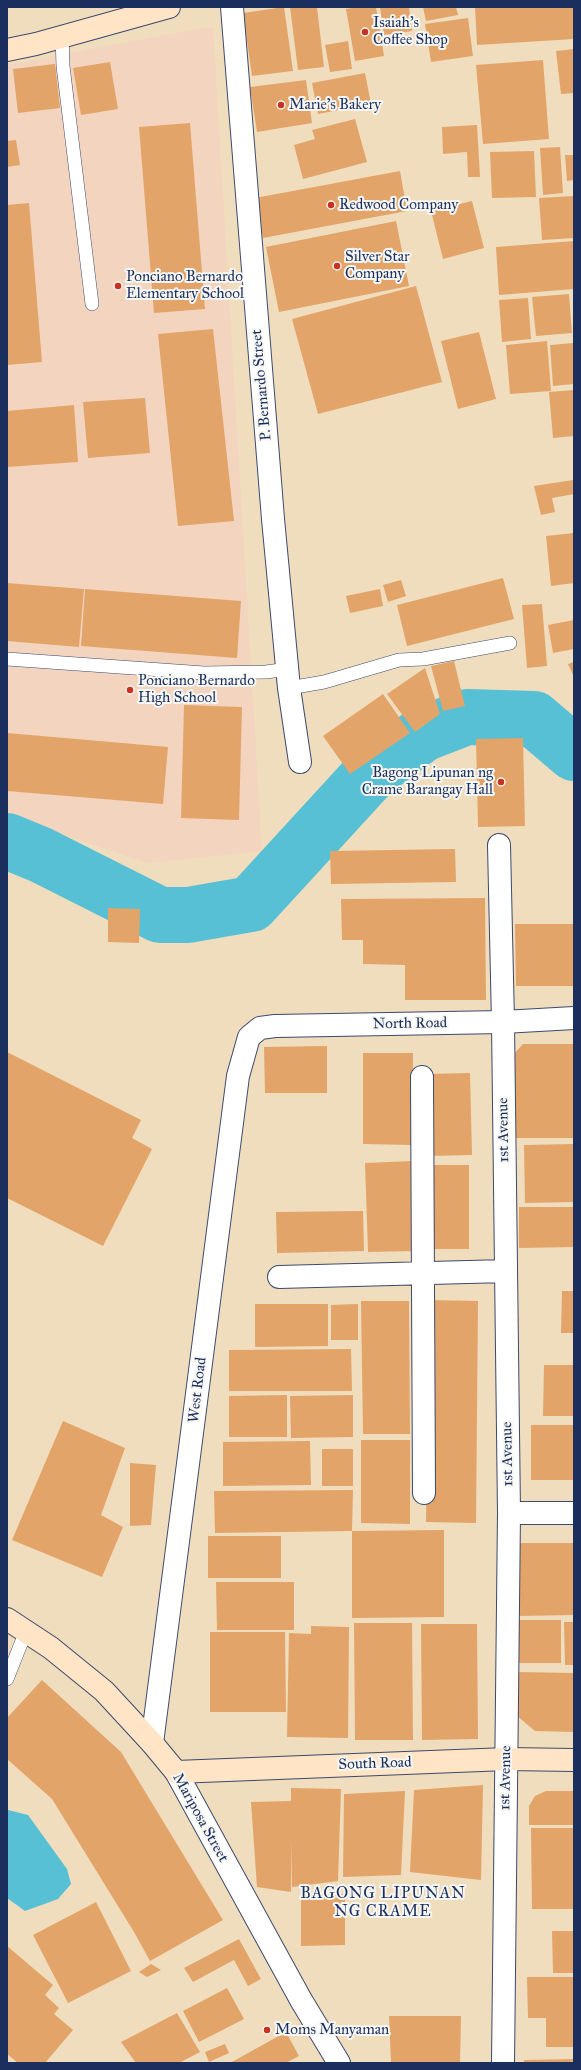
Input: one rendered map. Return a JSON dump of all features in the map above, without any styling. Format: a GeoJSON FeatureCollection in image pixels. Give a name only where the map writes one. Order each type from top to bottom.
{"type":"FeatureCollection","features":[{"type":"Feature","properties":{"kind":"street"},"geometry":{"type":"LineString","coordinates":[[7,50],[169,7]]}},
{"type":"Feature","properties":{"kind":"street","name":"P. Bernardo Street"},"geometry":{"type":"LineString","coordinates":[[232,7],[273,519],[289,679],[300,762]]}},
{"type":"Feature","properties":{"kind":"street","name":"1st Avenue"},"geometry":{"type":"LineString","coordinates":[[499,844],[503,1022],[509,1513],[503,2063]]}},
{"type":"Feature","properties":{"kind":"street","name":"North Road"},"geometry":{"type":"LineString","coordinates":[[249,1037],[260,1028],[275,1026],[503,1022],[574,1018]]}},
{"type":"Feature","properties":{"kind":"street","name":"West Road"},"geometry":{"type":"LineString","coordinates":[[152,1743],[238,1076],[249,1037]]}},
{"type":"Feature","properties":{"kind":"street"},"geometry":{"type":"LineString","coordinates":[[422,1077],[424,1493]]}},
{"type":"Feature","properties":{"kind":"street"},"geometry":{"type":"LineString","coordinates":[[279,1277],[422,1275],[506,1271]]}},
{"type":"Feature","properties":{"kind":"street"},"geometry":{"type":"LineString","coordinates":[[509,1513],[574,1513]]}},
{"type":"Feature","properties":{"kind":"street","name":"Mariposa Street"},"geometry":{"type":"LineString","coordinates":[[7,1619],[52,1648],[104,1691],[152,1743],[176,1772],[301,2000],[339,2063]]}},
{"type":"Feature","properties":{"kind":"street","name":"South Road"},"geometry":{"type":"LineString","coordinates":[[176,1772],[507,1759],[574,1760]]}},
{"type":"Feature","properties":{"kind":"lane"},"geometry":{"type":"LineString","coordinates":[[62,36],[63,66],[92,304]]}},
{"type":"Feature","properties":{"kind":"lane"},"geometry":{"type":"LineString","coordinates":[[7,659],[204,673],[266,672],[289,679],[324,682],[400,660],[423,659],[510,643]]}},
{"type":"Feature","properties":{"kind":"lane"},"geometry":{"type":"LineString","coordinates":[[7,1679],[26,1631]]}},
{"type":"Feature","properties":{"kind":"shaded area"},"geometry":{"type":"Polygon","coordinates":[[[203,28],[213,28],[262,851],[148,863],[7,816],[7,65],[203,28]]]}},
{"type":"Feature","properties":{"kind":"water"},"geometry":{"type":"Polygon","coordinates":[[[8,1810],[28,1815],[67,1869],[71,1884],[58,1899],[25,1911],[7,1898],[8,1810]]]}},
{"type":"Feature","properties":{"kind":"building"},"geometry":{"type":"Polygon","coordinates":[[[284,7],[293,71],[252,76],[243,13],[284,7]]]}},
{"type":"Feature","properties":{"kind":"building"},"geometry":{"type":"Polygon","coordinates":[[[290,7],[317,7],[324,67],[298,70],[290,7]]]}},
{"type":"Feature","properties":{"kind":"building","name":"Isaiah's Coffee Shop"},"geometry":{"type":"Polygon","coordinates":[[[376,7],[384,56],[355,61],[346,9],[376,7]]]}},
{"type":"Feature","properties":{"kind":"building"},"geometry":{"type":"Polygon","coordinates":[[[380,7],[409,7],[412,31],[384,35],[380,7]]]}},
{"type":"Feature","properties":{"kind":"building"},"geometry":{"type":"Polygon","coordinates":[[[423,7],[456,7],[458,15],[426,21],[423,7]]]}},
{"type":"Feature","properties":{"kind":"building"},"geometry":{"type":"Polygon","coordinates":[[[475,7],[574,7],[574,39],[477,45],[475,7]]]}},
{"type":"Feature","properties":{"kind":"building"},"geometry":{"type":"Polygon","coordinates":[[[468,18],[473,56],[431,62],[425,24],[468,18]]]}},
{"type":"Feature","properties":{"kind":"building"},"geometry":{"type":"Polygon","coordinates":[[[348,41],[352,69],[330,72],[325,45],[348,41]]]}},
{"type":"Feature","properties":{"kind":"building"},"geometry":{"type":"Polygon","coordinates":[[[574,49],[574,93],[561,94],[556,51],[574,49]]]}},
{"type":"Feature","properties":{"kind":"building"},"geometry":{"type":"Polygon","coordinates":[[[543,60],[549,139],[483,144],[476,65],[543,60]]]}},
{"type":"Feature","properties":{"kind":"building"},"geometry":{"type":"Polygon","coordinates":[[[110,62],[118,109],[81,115],[73,68],[110,62]]]}},
{"type":"Feature","properties":{"kind":"building"},"geometry":{"type":"Polygon","coordinates":[[[55,64],[60,108],[18,113],[13,69],[55,64]]]}},
{"type":"Feature","properties":{"kind":"building"},"geometry":{"type":"Polygon","coordinates":[[[365,73],[371,104],[318,114],[312,83],[365,73]]]}},
{"type":"Feature","properties":{"kind":"building","name":"Marie's Bakery"},"geometry":{"type":"Polygon","coordinates":[[[306,80],[312,123],[257,132],[250,87],[306,80]]]}},
{"type":"Feature","properties":{"kind":"building"},"geometry":{"type":"Polygon","coordinates":[[[355,119],[367,162],[303,179],[294,145],[315,139],[312,130],[355,119]]]}},
{"type":"Feature","properties":{"kind":"building"},"geometry":{"type":"Polygon","coordinates":[[[190,123],[205,309],[154,313],[139,127],[190,123]]]}},
{"type":"Feature","properties":{"kind":"building"},"geometry":{"type":"Polygon","coordinates":[[[477,125],[480,177],[468,177],[467,152],[443,154],[442,127],[477,125]]]}},
{"type":"Feature","properties":{"kind":"building"},"geometry":{"type":"Polygon","coordinates":[[[16,140],[20,165],[7,167],[7,141],[16,140]]]}},
{"type":"Feature","properties":{"kind":"building"},"geometry":{"type":"Polygon","coordinates":[[[560,147],[563,193],[543,195],[540,148],[560,147]]]}},
{"type":"Feature","properties":{"kind":"building"},"geometry":{"type":"Polygon","coordinates":[[[534,151],[536,197],[492,198],[490,152],[534,151]]]}},
{"type":"Feature","properties":{"kind":"building"},"geometry":{"type":"Polygon","coordinates":[[[565,155],[574,155],[574,180],[567,181],[565,155]]]}},
{"type":"Feature","properties":{"kind":"building","name":"Redwood Company"},"geometry":{"type":"Polygon","coordinates":[[[400,171],[407,211],[263,238],[255,198],[400,171]]]}},
{"type":"Feature","properties":{"kind":"building"},"geometry":{"type":"Polygon","coordinates":[[[574,196],[574,238],[542,240],[539,198],[574,196]]]}},
{"type":"Feature","properties":{"kind":"building"},"geometry":{"type":"Polygon","coordinates":[[[472,201],[484,248],[443,259],[431,211],[472,201]]]}},
{"type":"Feature","properties":{"kind":"building"},"geometry":{"type":"Polygon","coordinates":[[[29,203],[42,362],[7,365],[7,205],[29,203]]]}},
{"type":"Feature","properties":{"kind":"building","name":"Silver Star Company"},"geometry":{"type":"Polygon","coordinates":[[[396,221],[409,286],[279,312],[266,247],[396,221]]]}},
{"type":"Feature","properties":{"kind":"building"},"geometry":{"type":"Polygon","coordinates":[[[574,241],[574,289],[499,295],[496,247],[574,241]]]}},
{"type":"Feature","properties":{"kind":"building"},"geometry":{"type":"Polygon","coordinates":[[[416,286],[442,382],[318,414],[292,319],[416,286]]]}},
{"type":"Feature","properties":{"kind":"building"},"geometry":{"type":"Polygon","coordinates":[[[569,294],[572,333],[536,336],[532,297],[569,294]]]}},
{"type":"Feature","properties":{"kind":"building"},"geometry":{"type":"Polygon","coordinates":[[[528,298],[531,339],[502,342],[499,300],[528,298]]]}},
{"type":"Feature","properties":{"kind":"building"},"geometry":{"type":"Polygon","coordinates":[[[213,329],[234,521],[178,526],[158,334],[213,329]]]}},
{"type":"Feature","properties":{"kind":"building"},"geometry":{"type":"Polygon","coordinates":[[[479,332],[496,399],[458,409],[441,341],[479,332]]]}},
{"type":"Feature","properties":{"kind":"building"},"geometry":{"type":"Polygon","coordinates":[[[547,341],[551,391],[510,394],[506,345],[547,341]]]}},
{"type":"Feature","properties":{"kind":"building"},"geometry":{"type":"Polygon","coordinates":[[[574,343],[574,384],[553,386],[550,345],[574,343]]]}},
{"type":"Feature","properties":{"kind":"building"},"geometry":{"type":"Polygon","coordinates":[[[574,390],[574,436],[553,438],[549,392],[574,390]]]}},
{"type":"Feature","properties":{"kind":"building"},"geometry":{"type":"Polygon","coordinates":[[[145,398],[150,453],[88,458],[83,402],[145,398]]]}},
{"type":"Feature","properties":{"kind":"building"},"geometry":{"type":"Polygon","coordinates":[[[74,405],[78,462],[7,467],[7,411],[74,405]]]}},
{"type":"Feature","properties":{"kind":"building"},"geometry":{"type":"Polygon","coordinates":[[[573,480],[574,494],[552,498],[555,512],[541,515],[534,486],[573,480]]]}},
{"type":"Feature","properties":{"kind":"building"},"geometry":{"type":"Polygon","coordinates":[[[574,533],[574,583],[551,586],[546,536],[574,533]]]}},
{"type":"Feature","properties":{"kind":"building"},"geometry":{"type":"Polygon","coordinates":[[[503,578],[514,619],[407,646],[397,605],[503,578]]]}},
{"type":"Feature","properties":{"kind":"building"},"geometry":{"type":"Polygon","coordinates":[[[401,580],[406,596],[388,602],[383,585],[401,580]]]}},
{"type":"Feature","properties":{"kind":"building"},"geometry":{"type":"Polygon","coordinates":[[[7,583],[84,589],[79,647],[7,641],[7,583]]]}},
{"type":"Feature","properties":{"kind":"building"},"geometry":{"type":"Polygon","coordinates":[[[85,589],[241,601],[237,658],[81,646],[85,589]]]}},
{"type":"Feature","properties":{"kind":"building"},"geometry":{"type":"Polygon","coordinates":[[[380,589],[383,606],[350,613],[346,596],[380,589]]]}},
{"type":"Feature","properties":{"kind":"building"},"geometry":{"type":"Polygon","coordinates":[[[542,604],[547,666],[527,668],[522,605],[542,604]]]}},
{"type":"Feature","properties":{"kind":"building"},"geometry":{"type":"Polygon","coordinates":[[[574,620],[574,649],[553,653],[548,625],[574,620]]]}},
{"type":"Feature","properties":{"kind":"building"},"geometry":{"type":"Polygon","coordinates":[[[454,661],[465,706],[443,711],[431,666],[454,661]]]}},
{"type":"Feature","properties":{"kind":"building"},"geometry":{"type":"Polygon","coordinates":[[[574,662],[574,677],[568,664],[574,662]]]}},
{"type":"Feature","properties":{"kind":"building"},"geometry":{"type":"Polygon","coordinates":[[[425,668],[440,714],[415,732],[387,694],[425,668]]]}},
{"type":"Feature","properties":{"kind":"building"},"geometry":{"type":"Polygon","coordinates":[[[383,694],[410,733],[350,774],[323,736],[383,694]]]}},
{"type":"Feature","properties":{"kind":"building"},"geometry":{"type":"Polygon","coordinates":[[[184,705],[242,707],[239,820],[181,818],[184,705]]]}},
{"type":"Feature","properties":{"kind":"building"},"geometry":{"type":"Polygon","coordinates":[[[7,733],[168,747],[163,804],[7,791],[7,733]]]}},
{"type":"Feature","properties":{"kind":"building","name":"Bagong Lipunan ng Crame Barangay Hall"},"geometry":{"type":"Polygon","coordinates":[[[523,738],[525,826],[478,827],[476,739],[523,738]]]}},
{"type":"Feature","properties":{"kind":"building"},"geometry":{"type":"Polygon","coordinates":[[[455,849],[456,882],[331,884],[330,851],[455,849]]]}},
{"type":"Feature","properties":{"kind":"building"},"geometry":{"type":"Polygon","coordinates":[[[485,898],[486,1000],[405,1000],[405,965],[363,964],[363,940],[342,940],[341,899],[485,898]]]}},
{"type":"Feature","properties":{"kind":"building"},"geometry":{"type":"Polygon","coordinates":[[[108,908],[140,909],[139,943],[108,942],[108,908]]]}},
{"type":"Feature","properties":{"kind":"building"},"geometry":{"type":"Polygon","coordinates":[[[515,924],[574,924],[574,986],[516,986],[515,924]]]}},
{"type":"Feature","properties":{"kind":"building"},"geometry":{"type":"Polygon","coordinates":[[[523,1044],[574,1044],[574,1138],[511,1138],[510,1058],[523,1044]]]}},
{"type":"Feature","properties":{"kind":"building"},"geometry":{"type":"Polygon","coordinates":[[[327,1046],[327,1093],[265,1093],[264,1047],[327,1046]]]}},
{"type":"Feature","properties":{"kind":"building"},"geometry":{"type":"Polygon","coordinates":[[[7,1052],[141,1120],[132,1138],[152,1149],[103,1246],[7,1198],[7,1052]]]}},
{"type":"Feature","properties":{"kind":"building"},"geometry":{"type":"Polygon","coordinates":[[[363,1053],[413,1053],[412,1145],[363,1144],[363,1053]]]}},
{"type":"Feature","properties":{"kind":"building"},"geometry":{"type":"Polygon","coordinates":[[[470,1073],[472,1155],[428,1156],[426,1074],[470,1073]]]}},
{"type":"Feature","properties":{"kind":"building"},"geometry":{"type":"Polygon","coordinates":[[[574,1144],[574,1202],[525,1203],[524,1145],[574,1144]]]}},
{"type":"Feature","properties":{"kind":"building"},"geometry":{"type":"Polygon","coordinates":[[[413,1161],[415,1251],[368,1252],[365,1163],[413,1161]]]}},
{"type":"Feature","properties":{"kind":"building"},"geometry":{"type":"Polygon","coordinates":[[[427,1165],[469,1165],[469,1249],[427,1249],[427,1165]]]}},
{"type":"Feature","properties":{"kind":"building"},"geometry":{"type":"Polygon","coordinates":[[[519,1207],[574,1207],[574,1247],[519,1248],[519,1207]]]}},
{"type":"Feature","properties":{"kind":"building"},"geometry":{"type":"Polygon","coordinates":[[[363,1211],[364,1251],[277,1253],[276,1212],[363,1211]]]}},
{"type":"Feature","properties":{"kind":"building"},"geometry":{"type":"Polygon","coordinates":[[[562,1291],[574,1291],[574,1333],[561,1333],[562,1291]]]}},
{"type":"Feature","properties":{"kind":"building"},"geometry":{"type":"Polygon","coordinates":[[[429,1300],[478,1301],[476,1523],[426,1522],[429,1300]]]}},
{"type":"Feature","properties":{"kind":"building"},"geometry":{"type":"Polygon","coordinates":[[[361,1301],[409,1301],[410,1434],[363,1434],[361,1301]]]}},
{"type":"Feature","properties":{"kind":"building"},"geometry":{"type":"Polygon","coordinates":[[[255,1304],[328,1304],[328,1346],[255,1347],[255,1304]]]}},
{"type":"Feature","properties":{"kind":"building"},"geometry":{"type":"Polygon","coordinates":[[[358,1304],[358,1340],[331,1340],[331,1305],[358,1304]]]}},
{"type":"Feature","properties":{"kind":"building"},"geometry":{"type":"Polygon","coordinates":[[[351,1349],[352,1391],[229,1391],[229,1350],[351,1349]]]}},
{"type":"Feature","properties":{"kind":"building"},"geometry":{"type":"Polygon","coordinates":[[[544,1365],[574,1365],[574,1416],[543,1416],[544,1365]]]}},
{"type":"Feature","properties":{"kind":"building"},"geometry":{"type":"Polygon","coordinates":[[[287,1395],[287,1437],[229,1437],[229,1396],[287,1395]]]}},
{"type":"Feature","properties":{"kind":"building"},"geometry":{"type":"Polygon","coordinates":[[[353,1395],[353,1437],[291,1438],[290,1396],[353,1395]]]}},
{"type":"Feature","properties":{"kind":"building"},"geometry":{"type":"Polygon","coordinates":[[[63,1421],[125,1448],[101,1515],[123,1527],[102,1577],[12,1540],[63,1421]]]}},
{"type":"Feature","properties":{"kind":"building"},"geometry":{"type":"Polygon","coordinates":[[[531,1425],[574,1425],[574,1480],[531,1480],[531,1425]]]}},
{"type":"Feature","properties":{"kind":"building"},"geometry":{"type":"Polygon","coordinates":[[[361,1440],[410,1440],[410,1524],[361,1523],[361,1440]]]}},
{"type":"Feature","properties":{"kind":"building"},"geometry":{"type":"Polygon","coordinates":[[[310,1441],[311,1485],[223,1486],[223,1442],[310,1441]]]}},
{"type":"Feature","properties":{"kind":"building"},"geometry":{"type":"Polygon","coordinates":[[[322,1449],[353,1449],[353,1486],[322,1486],[322,1449]]]}},
{"type":"Feature","properties":{"kind":"building"},"geometry":{"type":"Polygon","coordinates":[[[130,1463],[156,1465],[151,1525],[130,1526],[130,1463]]]}},
{"type":"Feature","properties":{"kind":"building"},"geometry":{"type":"Polygon","coordinates":[[[353,1490],[352,1531],[215,1533],[214,1491],[353,1490]]]}},
{"type":"Feature","properties":{"kind":"building"},"geometry":{"type":"Polygon","coordinates":[[[444,1530],[444,1617],[352,1618],[352,1531],[444,1530]]]}},
{"type":"Feature","properties":{"kind":"building"},"geometry":{"type":"Polygon","coordinates":[[[208,1536],[281,1536],[281,1578],[208,1578],[208,1536]]]}},
{"type":"Feature","properties":{"kind":"building"},"geometry":{"type":"Polygon","coordinates":[[[517,1543],[574,1543],[574,1615],[518,1616],[517,1543]]]}},
{"type":"Feature","properties":{"kind":"building"},"geometry":{"type":"Polygon","coordinates":[[[216,1582],[294,1582],[294,1630],[217,1630],[216,1582]]]}},
{"type":"Feature","properties":{"kind":"building"},"geometry":{"type":"Polygon","coordinates":[[[515,1620],[561,1620],[561,1663],[516,1663],[515,1620]]]}},
{"type":"Feature","properties":{"kind":"building"},"geometry":{"type":"Polygon","coordinates":[[[564,1622],[574,1622],[574,1665],[565,1665],[564,1622]]]}},
{"type":"Feature","properties":{"kind":"building"},"geometry":{"type":"Polygon","coordinates":[[[354,1623],[412,1623],[413,1740],[355,1740],[354,1623]]]}},
{"type":"Feature","properties":{"kind":"building"},"geometry":{"type":"Polygon","coordinates":[[[421,1624],[477,1624],[478,1739],[422,1740],[421,1624]]]}},
{"type":"Feature","properties":{"kind":"building"},"geometry":{"type":"Polygon","coordinates":[[[311,1626],[349,1627],[348,1738],[287,1737],[289,1633],[311,1634],[311,1626]]]}},
{"type":"Feature","properties":{"kind":"building"},"geometry":{"type":"Polygon","coordinates":[[[210,1632],[285,1632],[286,1712],[210,1712],[210,1632]]]}},
{"type":"Feature","properties":{"kind":"building"},"geometry":{"type":"Polygon","coordinates":[[[516,1672],[574,1673],[574,1732],[535,1731],[516,1715],[516,1672]]]}},
{"type":"Feature","properties":{"kind":"building"},"geometry":{"type":"Polygon","coordinates":[[[42,1680],[121,1752],[223,1920],[150,1961],[134,1932],[52,1799],[7,1759],[7,1718],[42,1680]]]}},
{"type":"Feature","properties":{"kind":"building"},"geometry":{"type":"Polygon","coordinates":[[[483,1785],[481,1880],[410,1872],[414,1790],[483,1785]]]}},
{"type":"Feature","properties":{"kind":"building"},"geometry":{"type":"Polygon","coordinates":[[[291,1788],[341,1789],[338,1881],[292,1887],[291,1840],[291,1892],[257,1887],[251,1802],[291,1801],[291,1788]]]}},
{"type":"Feature","properties":{"kind":"building"},"geometry":{"type":"Polygon","coordinates":[[[405,1791],[401,1875],[343,1877],[344,1794],[405,1791]]]}},
{"type":"Feature","properties":{"kind":"building"},"geometry":{"type":"Polygon","coordinates":[[[546,1791],[574,1791],[574,1825],[529,1825],[529,1806],[535,1796],[546,1791]]]}},
{"type":"Feature","properties":{"kind":"building"},"geometry":{"type":"Polygon","coordinates":[[[531,1828],[574,1828],[574,1909],[532,1909],[531,1828]]]}},
{"type":"Feature","properties":{"kind":"building"},"geometry":{"type":"Polygon","coordinates":[[[301,1894],[345,1894],[345,1945],[301,1946],[301,1894]]]}},
{"type":"Feature","properties":{"kind":"building"},"geometry":{"type":"Polygon","coordinates":[[[96,1902],[131,1971],[68,2003],[33,1935],[96,1902]]]}},
{"type":"Feature","properties":{"kind":"building"},"geometry":{"type":"Polygon","coordinates":[[[552,1931],[574,1931],[574,1973],[553,1973],[552,1931]]]}},
{"type":"Feature","properties":{"kind":"building"},"geometry":{"type":"Polygon","coordinates":[[[239,1939],[261,1979],[248,1986],[234,1960],[193,1982],[184,1968],[239,1939]]]}},
{"type":"Feature","properties":{"kind":"building"},"geometry":{"type":"Polygon","coordinates":[[[7,1946],[53,1985],[45,1995],[59,2008],[54,2014],[73,2030],[45,2063],[18,2063],[7,2054],[7,1946]]]}},
{"type":"Feature","properties":{"kind":"building"},"geometry":{"type":"Polygon","coordinates":[[[151,1964],[161,1970],[147,1977],[139,1972],[151,1964]]]}},
{"type":"Feature","properties":{"kind":"building"},"geometry":{"type":"Polygon","coordinates":[[[527,1977],[574,1977],[574,2047],[546,2047],[546,2018],[528,2018],[527,1977]]]}},
{"type":"Feature","properties":{"kind":"building"},"geometry":{"type":"Polygon","coordinates":[[[227,1988],[244,2019],[199,2042],[183,2011],[227,1988]]]}},
{"type":"Feature","properties":{"kind":"building"},"geometry":{"type":"Polygon","coordinates":[[[177,2013],[200,2052],[179,2063],[136,2063],[121,2042],[177,2013]]]}},
{"type":"Feature","properties":{"kind":"building"},"geometry":{"type":"Polygon","coordinates":[[[389,2016],[461,2016],[460,2063],[391,2063],[389,2016]]]}},
{"type":"Feature","properties":{"kind":"building"},"geometry":{"type":"Polygon","coordinates":[[[286,2032],[299,2056],[286,2063],[230,2063],[286,2032]]]}},
{"type":"Feature","properties":{"kind":"building"},"geometry":{"type":"Polygon","coordinates":[[[225,2044],[229,2053],[209,2062],[205,2052],[225,2044]]]}},
{"type":"Feature","properties":{"kind":"building"},"geometry":{"type":"Polygon","coordinates":[[[574,2059],[574,2063],[524,2063],[524,2060],[574,2059]]]}},
{"type":"Feature","properties":{"kind":"waterway"},"geometry":{"type":"LineString","coordinates":[[7,841],[41,855],[160,915],[188,915],[251,904],[373,771],[423,734],[467,717],[534,719],[574,753]]}},
{"type":"Feature","properties":{"kind":"place","name":"Isaiah's Coffee Shop"},"geometry":{"type":"Point","coordinates":[365,32]}},
{"type":"Feature","properties":{"kind":"place","name":"Marie's Bakery"},"geometry":{"type":"Point","coordinates":[281,105]}},
{"type":"Feature","properties":{"kind":"place","name":"Redwood Company"},"geometry":{"type":"Point","coordinates":[331,205]}},
{"type":"Feature","properties":{"kind":"place","name":"Silver Star Company"},"geometry":{"type":"Point","coordinates":[337,266]}},
{"type":"Feature","properties":{"kind":"place","name":"Ponciano Bernardo Elementary School"},"geometry":{"type":"Point","coordinates":[118,286]}},
{"type":"Feature","properties":{"kind":"place","name":"Ponciano Bernardo High School"},"geometry":{"type":"Point","coordinates":[130,690]}},
{"type":"Feature","properties":{"kind":"place","name":"Bagong Lipunan ng Crame Barangay Hall"},"geometry":{"type":"Point","coordinates":[501,782]}},
{"type":"Feature","properties":{"kind":"place","name":"Moms Manyaman"},"geometry":{"type":"Point","coordinates":[267,2030]}},
{"type":"Feature","properties":{"kind":"district","name":"BAGONG LIPUNAN NG CRAME"},"geometry":{"type":"Point","coordinates":[383,1903]}}]}
